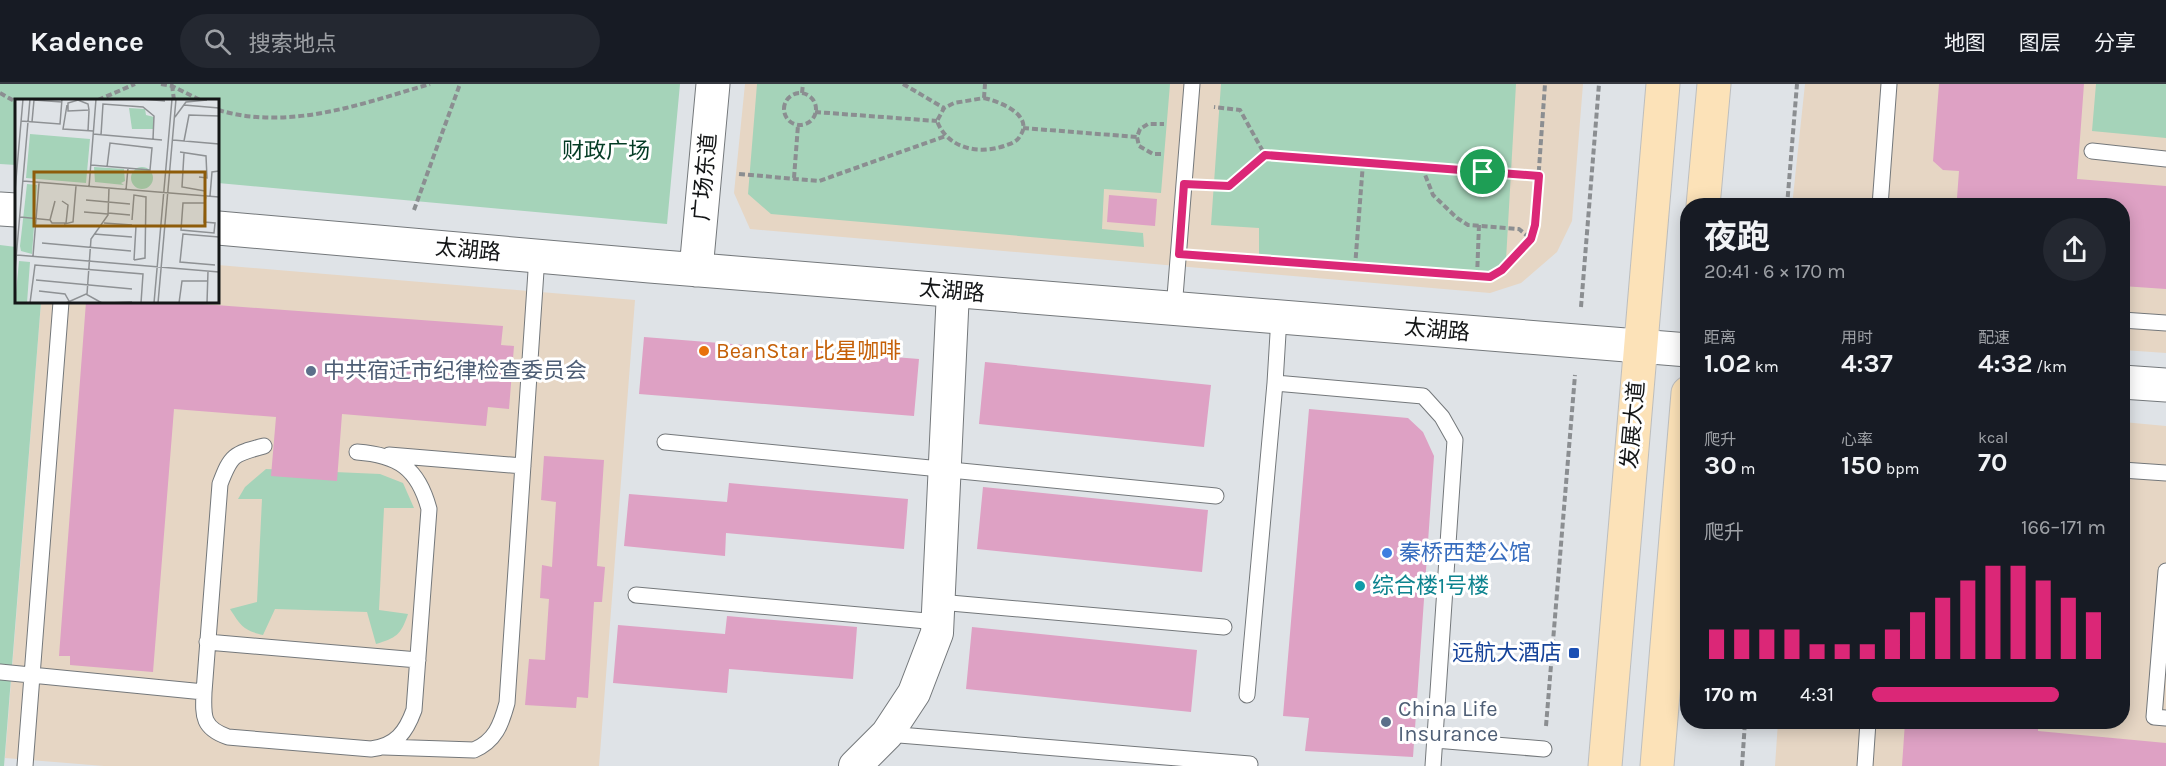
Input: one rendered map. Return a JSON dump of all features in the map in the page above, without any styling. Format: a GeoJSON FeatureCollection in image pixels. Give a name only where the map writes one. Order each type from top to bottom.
{"type":"FeatureCollection","features":[{"type":"Feature","properties":{"kind":"main road","name":"发展大道"},"geometry":{"type":"LineString","coordinates":[[1605,766],[1663,84]]}},
{"type":"Feature","properties":{"kind":"main road"},"geometry":{"type":"LineString","coordinates":[[1704,198],[1714,84]]}},
{"type":"Feature","properties":{"kind":"main road"},"geometry":{"type":"LineString","coordinates":[[1657,766],[1680,489]]}},
{"type":"Feature","properties":{"kind":"street","name":"广场东道"},"geometry":{"type":"LineString","coordinates":[[696,270],[713,84]]}},
{"type":"Feature","properties":{"kind":"street"},"geometry":{"type":"LineString","coordinates":[[0,209],[15,210]]}},
{"type":"Feature","properties":{"kind":"street","name":"太湖路"},"geometry":{"type":"LineString","coordinates":[[219,228],[696,270],[1680,349]]}},
{"type":"Feature","properties":{"kind":"street"},"geometry":{"type":"LineString","coordinates":[[855,766],[887,734],[914,693],[937,633],[953,291]]}},
{"type":"Feature","properties":{"kind":"street"},"geometry":{"type":"LineString","coordinates":[[2130,382],[2166,385]]}},
{"type":"Feature","properties":{"kind":"lane"},"geometry":{"type":"LineString","coordinates":[[1174,309],[1192,84]]}},
{"type":"Feature","properties":{"kind":"lane"},"geometry":{"type":"LineString","coordinates":[[1881,198],[1889,84]]}},
{"type":"Feature","properties":{"kind":"lane"},"geometry":{"type":"LineString","coordinates":[[2092,151],[2166,159]]}},
{"type":"Feature","properties":{"kind":"lane"},"geometry":{"type":"LineString","coordinates":[[264,446],[243,452],[229,462],[220,484],[204,692],[203,716],[208,724],[216,732],[228,736],[371,749],[384,747],[474,750],[486,745],[496,734],[507,703],[537,256]]}},
{"type":"Feature","properties":{"kind":"lane"},"geometry":{"type":"LineString","coordinates":[[25,766],[61,303]]}},
{"type":"Feature","properties":{"kind":"lane"},"geometry":{"type":"LineString","coordinates":[[1247,695],[1279,317]]}},
{"type":"Feature","properties":{"kind":"lane"},"geometry":{"type":"LineString","coordinates":[[2130,321],[2166,323]]}},
{"type":"Feature","properties":{"kind":"lane"},"geometry":{"type":"LineString","coordinates":[[1275,383],[1423,396],[1442,417],[1455,440],[1433,766]]}},
{"type":"Feature","properties":{"kind":"lane"},"geometry":{"type":"LineString","coordinates":[[665,442],[1216,496]]}},
{"type":"Feature","properties":{"kind":"lane"},"geometry":{"type":"LineString","coordinates":[[357,452],[523,466]]}},
{"type":"Feature","properties":{"kind":"lane"},"geometry":{"type":"LineString","coordinates":[[380,454],[400,463],[418,479],[429,509],[414,710],[408,729],[384,747]]}},
{"type":"Feature","properties":{"kind":"lane"},"geometry":{"type":"LineString","coordinates":[[2130,471],[2166,473]]}},
{"type":"Feature","properties":{"kind":"lane"},"geometry":{"type":"LineString","coordinates":[[2166,571],[2154,717],[2166,718]]}},
{"type":"Feature","properties":{"kind":"lane"},"geometry":{"type":"LineString","coordinates":[[636,595],[1224,627]]}},
{"type":"Feature","properties":{"kind":"lane"},"geometry":{"type":"LineString","coordinates":[[207,642],[418,660]]}},
{"type":"Feature","properties":{"kind":"lane"},"geometry":{"type":"LineString","coordinates":[[0,672],[204,692]]}},
{"type":"Feature","properties":{"kind":"lane"},"geometry":{"type":"LineString","coordinates":[[1865,766],[1868,729]]}},
{"type":"Feature","properties":{"kind":"lane"},"geometry":{"type":"LineString","coordinates":[[887,734],[1250,764]]}},
{"type":"Feature","properties":{"kind":"lane"},"geometry":{"type":"LineString","coordinates":[[1435,740],[1544,749]]}},
{"type":"Feature","properties":{"kind":"path"},"geometry":{"type":"LineString","coordinates":[[100,99],[135,84]]}},
{"type":"Feature","properties":{"kind":"path"},"geometry":{"type":"LineString","coordinates":[[160,84],[172,85],[198,99]]}},
{"type":"Feature","properties":{"kind":"path"},"geometry":{"type":"LineString","coordinates":[[219,110],[258,117],[303,117],[349,108],[430,84]]}},
{"type":"Feature","properties":{"kind":"path"},"geometry":{"type":"LineString","coordinates":[[402,244],[460,84]]}},
{"type":"Feature","properties":{"kind":"path"},"geometry":{"type":"LineString","coordinates":[[802,93],[803,84]]}},
{"type":"Feature","properties":{"kind":"path"},"geometry":{"type":"LineString","coordinates":[[903,84],[944,108]]}},
{"type":"Feature","properties":{"kind":"path"},"geometry":{"type":"LineString","coordinates":[[984,98],[985,84]]}},
{"type":"Feature","properties":{"kind":"path"},"geometry":{"type":"LineString","coordinates":[[1179,254],[1490,277],[1502,270],[1531,239],[1535,225],[1545,84]]}},
{"type":"Feature","properties":{"kind":"path"},"geometry":{"type":"LineString","coordinates":[[1544,749],[1599,84]]}},
{"type":"Feature","properties":{"kind":"path"},"geometry":{"type":"LineString","coordinates":[[1788,198],[1797,84]]}},
{"type":"Feature","properties":{"kind":"path"},"geometry":{"type":"LineString","coordinates":[[0,93],[15,101]]}},
{"type":"Feature","properties":{"kind":"path"},"geometry":{"type":"LineString","coordinates":[[802,93],[810,97],[815,104],[816,112],[813,120],[798,125],[790,122],[783,108],[787,99],[794,94],[802,93]]}},
{"type":"Feature","properties":{"kind":"path"},"geometry":{"type":"LineString","coordinates":[[984,98],[1000,102],[1013,110],[1023,128],[1020,136],[1012,143],[995,149],[965,148],[940,130],[937,121],[944,108],[954,103],[984,98]]}},
{"type":"Feature","properties":{"kind":"path"},"geometry":{"type":"LineString","coordinates":[[1191,105],[1240,110],[1265,155]]}},
{"type":"Feature","properties":{"kind":"path"},"geometry":{"type":"LineString","coordinates":[[816,112],[937,121]]}},
{"type":"Feature","properties":{"kind":"path"},"geometry":{"type":"LineString","coordinates":[[1186,156],[1153,154],[1139,146],[1137,137],[1140,129],[1148,124],[1189,125]]}},
{"type":"Feature","properties":{"kind":"path"},"geometry":{"type":"LineString","coordinates":[[794,179],[798,125]]}},
{"type":"Feature","properties":{"kind":"path"},"geometry":{"type":"LineString","coordinates":[[1023,128],[1137,137]]}},
{"type":"Feature","properties":{"kind":"path"},"geometry":{"type":"LineString","coordinates":[[705,171],[819,181],[946,136]]}},
{"type":"Feature","properties":{"kind":"path"},"geometry":{"type":"LineString","coordinates":[[1184,184],[1229,186],[1265,155],[1539,176]]}},
{"type":"Feature","properties":{"kind":"path"},"geometry":{"type":"LineString","coordinates":[[1355,267],[1363,163]]}},
{"type":"Feature","properties":{"kind":"path"},"geometry":{"type":"LineString","coordinates":[[1422,167],[1433,195],[1444,207],[1468,225],[1519,229],[1531,239]]}},
{"type":"Feature","properties":{"kind":"path"},"geometry":{"type":"LineString","coordinates":[[1476,277],[1479,225]]}},
{"type":"Feature","properties":{"kind":"path"},"geometry":{"type":"LineString","coordinates":[[1742,766],[1745,729]]}},
{"type":"Feature","properties":{"kind":"shaded area"},"geometry":{"type":"Polygon","coordinates":[[[745,84],[1583,84],[1572,221],[1557,252],[1521,283],[1490,293],[750,229],[734,193],[745,84]]]}},
{"type":"Feature","properties":{"kind":"shaded area"},"geometry":{"type":"Polygon","coordinates":[[[1805,84],[2166,84],[2166,353],[2130,350],[2130,198],[1793,198],[1805,84]]]}},
{"type":"Feature","properties":{"kind":"shaded area"},"geometry":{"type":"Polygon","coordinates":[[[219,265],[635,300],[599,766],[104,766],[5,758],[41,303],[219,303],[219,265]]]}},
{"type":"Feature","properties":{"kind":"shaded area"},"geometry":{"type":"Polygon","coordinates":[[[2130,423],[2166,426],[2166,766],[1775,766],[1778,729],[2130,729],[2130,423]]]}},
{"type":"Feature","properties":{"kind":"green space","name":"财政广场"},"geometry":{"type":"Polygon","coordinates":[[[0,84],[680,84],[667,224],[219,183],[219,99],[15,99],[15,165],[0,164],[0,84]]]}},
{"type":"Feature","properties":{"kind":"green space"},"geometry":{"type":"Polygon","coordinates":[[[757,84],[1170,84],[1161,193],[1104,189],[1102,229],[1143,233],[1144,247],[771,214],[748,194],[757,84]]]}},
{"type":"Feature","properties":{"kind":"green space"},"geometry":{"type":"Polygon","coordinates":[[[1221,84],[1516,84],[1506,260],[1501,269],[1492,276],[1477,277],[1259,260],[1259,228],[1211,225],[1221,84]]]}},
{"type":"Feature","properties":{"kind":"green space"},"geometry":{"type":"Polygon","coordinates":[[[2096,84],[2166,84],[2166,138],[2092,131],[2096,84]]]}},
{"type":"Feature","properties":{"kind":"green space"},"geometry":{"type":"Polygon","coordinates":[[[0,245],[15,247],[15,303],[41,303],[4,766],[0,766],[0,245]]]}},
{"type":"Feature","properties":{"kind":"green space"},"geometry":{"type":"Polygon","coordinates":[[[266,469],[380,474],[403,483],[414,508],[384,508],[379,610],[408,614],[397,635],[376,644],[367,612],[275,609],[263,635],[247,629],[240,623],[230,609],[257,602],[262,499],[238,499],[245,487],[266,469]]]}},
{"type":"Feature","properties":{"kind":"building"},"geometry":{"type":"Polygon","coordinates":[[[1939,84],[2084,84],[2077,179],[2166,186],[2166,289],[2130,287],[2130,198],[1957,198],[1959,171],[1943,170],[1933,161],[1939,84]]]}},
{"type":"Feature","properties":{"kind":"building"},"geometry":{"type":"Polygon","coordinates":[[[1109,195],[1157,199],[1155,226],[1107,222],[1109,195]]]}},
{"type":"Feature","properties":{"kind":"building"},"geometry":{"type":"Polygon","coordinates":[[[86,303],[189,303],[503,326],[501,345],[514,346],[509,409],[488,407],[486,426],[342,414],[337,481],[271,476],[276,417],[174,409],[153,672],[70,665],[70,656],[59,656],[86,303]]]}},
{"type":"Feature","properties":{"kind":"building"},"geometry":{"type":"Polygon","coordinates":[[[644,337],[919,359],[914,416],[639,394],[644,337]]]}},
{"type":"Feature","properties":{"kind":"building"},"geometry":{"type":"Polygon","coordinates":[[[985,362],[1211,385],[1204,447],[979,424],[985,362]]]}},
{"type":"Feature","properties":{"kind":"building","name":"综合楼1号楼"},"geometry":{"type":"Polygon","coordinates":[[[1309,409],[1408,418],[1423,432],[1434,456],[1413,757],[1305,751],[1309,718],[1283,716],[1309,409]]]}},
{"type":"Feature","properties":{"kind":"building"},"geometry":{"type":"Polygon","coordinates":[[[544,456],[604,460],[597,566],[605,567],[602,602],[594,602],[588,698],[577,697],[576,708],[525,705],[529,659],[545,660],[549,599],[540,598],[542,565],[552,567],[556,502],[541,500],[544,456]]]}},
{"type":"Feature","properties":{"kind":"building"},"geometry":{"type":"Polygon","coordinates":[[[729,483],[908,499],[904,549],[726,533],[725,556],[624,546],[629,494],[727,502],[729,483]]]}},
{"type":"Feature","properties":{"kind":"building"},"geometry":{"type":"Polygon","coordinates":[[[983,487],[1208,510],[1202,572],[977,549],[983,487]]]}},
{"type":"Feature","properties":{"kind":"building"},"geometry":{"type":"Polygon","coordinates":[[[727,616],[857,627],[853,679],[729,669],[727,693],[613,683],[618,625],[725,634],[727,616]]]}},
{"type":"Feature","properties":{"kind":"building"},"geometry":{"type":"Polygon","coordinates":[[[972,627],[1197,650],[1191,712],[966,689],[972,627]]]}},
{"type":"Feature","properties":{"kind":"building"},"geometry":{"type":"Polygon","coordinates":[[[1905,729],[2038,729],[2038,731],[2166,743],[2166,766],[1902,766],[1905,729]]]}},
{"type":"Feature","properties":{"kind":"place","name":"BeanStar 比星咖啡"},"geometry":{"type":"Point","coordinates":[704,351]}},
{"type":"Feature","properties":{"kind":"place","name":"中共宿迁市纪律检查委员会"},"geometry":{"type":"Point","coordinates":[311,371]}},
{"type":"Feature","properties":{"kind":"place","name":"秦桥西楚公馆"},"geometry":{"type":"Point","coordinates":[1387,553]}},
{"type":"Feature","properties":{"kind":"place","name":"综合楼1号楼"},"geometry":{"type":"Point","coordinates":[1360,586]}},
{"type":"Feature","properties":{"kind":"place","name":"远航大酒店"},"geometry":{"type":"Point","coordinates":[1574,653]}},
{"type":"Feature","properties":{"kind":"place","name":"China Life Insurance"},"geometry":{"type":"Point","coordinates":[1386,722]}},
{"type":"Feature","properties":{"kind":"route"},"geometry":{"type":"LineString","coordinates":[[1265,155],[1483,172],[1539,176],[1535,225],[1531,239],[1502,270],[1490,277],[1179,254],[1184,184],[1229,186],[1265,155]]}}]}
